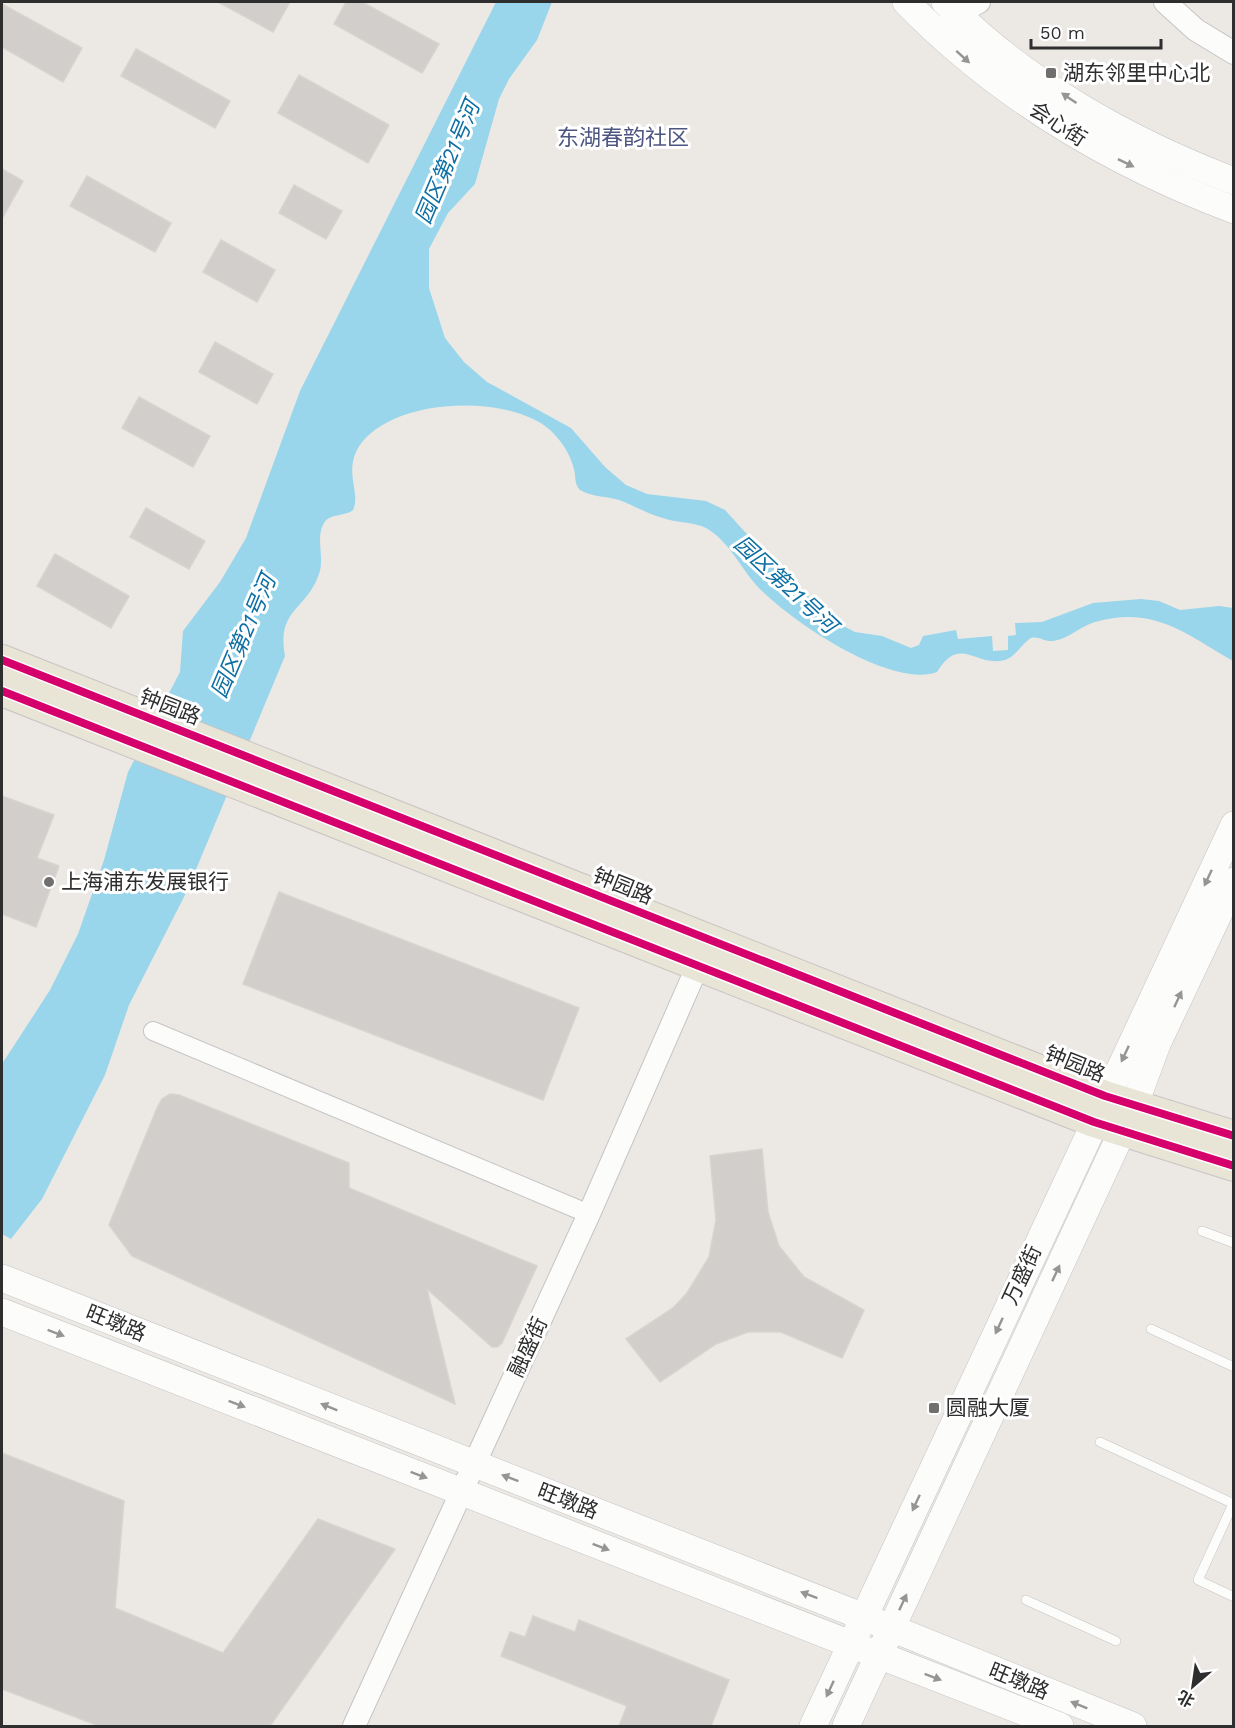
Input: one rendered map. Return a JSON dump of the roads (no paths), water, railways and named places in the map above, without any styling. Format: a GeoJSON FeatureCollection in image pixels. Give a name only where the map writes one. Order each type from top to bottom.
{"type":"FeatureCollection","features":[{"type":"Feature","properties":{"kind":"main road","name":"会心街"},"geometry":{"type":"LineString","coordinates":[[906,2],[974,67],[1081,140],[1151,176],[1233,210]]}},
{"type":"Feature","properties":{"kind":"main road","name":"会心街"},"geometry":{"type":"LineString","coordinates":[[960,6],[993,45],[1096,116],[1165,151],[1233,181]]}},
{"type":"Feature","properties":{"kind":"main road","name":"钟园路"},"geometry":{"type":"LineString","coordinates":[[2,660],[137,729],[1233,1166]]}},
{"type":"Feature","properties":{"kind":"main road","name":"钟园路"},"geometry":{"type":"LineString","coordinates":[[2,691],[137,729]]}},
{"type":"Feature","properties":{"kind":"main road","name":"钟园路"},"geometry":{"type":"LineString","coordinates":[[249,773],[698,965],[1107,1117],[1134,1106],[1233,1136]]}},
{"type":"Feature","properties":{"kind":"main road","name":"万盛街"},"geometry":{"type":"LineString","coordinates":[[846,1726],[891,1629],[1233,825]]}},
{"type":"Feature","properties":{"kind":"main road"},"geometry":{"type":"LineString","coordinates":[[1134,1106],[1157,1044],[1233,881]]}},
{"type":"Feature","properties":{"kind":"main road","name":"万盛街"},"geometry":{"type":"LineString","coordinates":[[813,1726],[1107,1117]]}},
{"type":"Feature","properties":{"kind":"main road","name":"旺墩路"},"geometry":{"type":"LineString","coordinates":[[2,1278],[864,1617],[1133,1726]]}},
{"type":"Feature","properties":{"kind":"main road","name":"旺墩路"},"geometry":{"type":"LineString","coordinates":[[2,1312],[1060,1726]]}},
{"type":"Feature","properties":{"kind":"street"},"geometry":{"type":"LineString","coordinates":[[1165,2],[1196,30],[1233,53]]}},
{"type":"Feature","properties":{"kind":"street"},"geometry":{"type":"LineString","coordinates":[[937,34],[960,6]]}},
{"type":"Feature","properties":{"kind":"street","name":"融盛街"},"geometry":{"type":"LineString","coordinates":[[354,1726],[589,1214],[698,965]]}},
{"type":"Feature","properties":{"kind":"street"},"geometry":{"type":"LineString","coordinates":[[153,1031],[589,1214]]}},
{"type":"Feature","properties":{"kind":"lane"},"geometry":{"type":"LineString","coordinates":[[1202,1232],[1233,1243]]}},
{"type":"Feature","properties":{"kind":"lane"},"geometry":{"type":"LineString","coordinates":[[1151,1329],[1233,1367]]}},
{"type":"Feature","properties":{"kind":"lane"},"geometry":{"type":"LineString","coordinates":[[1100,1442],[1233,1504],[1198,1580],[1233,1597]]}},
{"type":"Feature","properties":{"kind":"lane"},"geometry":{"type":"LineString","coordinates":[[1026,1600],[1116,1641]]}},
{"type":"Feature","properties":{"kind":"water","name":"园区第21号河"},"geometry":{"type":"Polygon","coordinates":[[[496,2],[552,2],[537,40],[509,79],[499,99],[475,184],[448,213],[429,249],[429,288],[445,338],[464,362],[487,382],[571,428],[605,467],[626,485],[647,494],[706,501],[725,510],[773,563],[836,622],[855,632],[882,636],[911,648],[919,645],[923,636],[956,630],[958,639],[992,636],[993,651],[1008,650],[1008,636],[1016,635],[1015,623],[1042,622],[1093,603],[1141,599],[1159,601],[1180,610],[1219,606],[1233,608],[1233,661],[1184,632],[1152,620],[1135,617],[1095,622],[1064,638],[1053,641],[1031,638],[1013,656],[1005,660],[985,660],[961,654],[954,655],[946,661],[937,672],[917,675],[894,671],[841,648],[792,616],[757,586],[728,547],[706,528],[660,517],[619,500],[580,490],[570,458],[562,443],[550,430],[531,418],[507,410],[479,406],[450,406],[421,410],[395,418],[373,431],[358,448],[352,466],[355,497],[353,510],[330,518],[321,529],[319,574],[314,586],[294,611],[285,628],[283,640],[285,656],[187,891],[129,1005],[105,1075],[42,1199],[11,1239],[2,1234],[2,1064],[50,990],[78,934],[104,860],[128,772],[180,672],[183,631],[220,582],[246,538],[300,391],[496,2]]]}},
{"type":"Feature","properties":{"kind":"place","name":"湖东邻里中心北"},"geometry":{"type":"Point","coordinates":[1051,73]}},
{"type":"Feature","properties":{"kind":"place","name":"上海浦东发展银行"},"geometry":{"type":"Point","coordinates":[49,882]}},
{"type":"Feature","properties":{"kind":"place","name":"圆融大厦"},"geometry":{"type":"Point","coordinates":[934,1408]}},
{"type":"Feature","properties":{"kind":"district","name":"东湖春韵社区"},"geometry":{"type":"Point","coordinates":[623,137]}}]}
